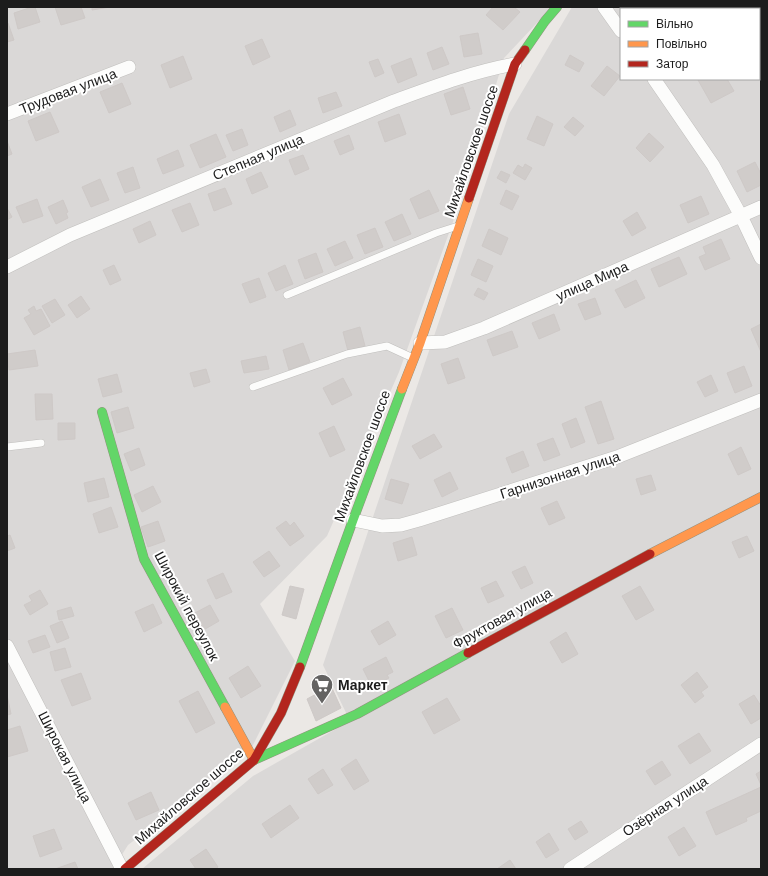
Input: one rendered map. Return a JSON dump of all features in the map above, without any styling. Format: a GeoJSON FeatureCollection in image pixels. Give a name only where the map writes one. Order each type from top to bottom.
{"type":"FeatureCollection","features":[{"type":"Feature","properties":{"kind":"main road","name":"Михайловское шоссе"},"geometry":{"type":"LineString","coordinates":[[125,869],[254,760],[281,713],[305,654],[353,520],[420,343],[515,64],[545,21],[557,7]]}},
{"type":"Feature","properties":{"kind":"main road","name":"Широкий переулок"},"geometry":{"type":"LineString","coordinates":[[102,412],[144,559],[254,760]]}},
{"type":"Feature","properties":{"kind":"main road","name":"Фруктовая улица"},"geometry":{"type":"LineString","coordinates":[[254,760],[357,714],[608,576],[761,497]]}},
{"type":"Feature","properties":{"kind":"street"},"geometry":{"type":"LineString","coordinates":[[604,7],[620,30]]}},
{"type":"Feature","properties":{"kind":"street","name":"Степная улица"},"geometry":{"type":"LineString","coordinates":[[7,267],[70,235],[394,101],[446,81],[483,70],[515,64]]}},
{"type":"Feature","properties":{"kind":"street","name":"Трудовая улица"},"geometry":{"type":"LineString","coordinates":[[7,114],[129,67]]}},
{"type":"Feature","properties":{"kind":"street"},"geometry":{"type":"LineString","coordinates":[[655,80],[713,165],[742,216],[761,258]]}},
{"type":"Feature","properties":{"kind":"street","name":"улица Мира"},"geometry":{"type":"LineString","coordinates":[[420,343],[446,342],[484,328],[761,207]]}},
{"type":"Feature","properties":{"kind":"street","name":"Гарнизонная улица"},"geometry":{"type":"LineString","coordinates":[[353,520],[382,526],[401,525],[419,520],[617,457],[761,400]]}},
{"type":"Feature","properties":{"kind":"street","name":"Широкая улица"},"geometry":{"type":"LineString","coordinates":[[7,646],[122,869]]}},
{"type":"Feature","properties":{"kind":"street","name":"Озёрная улица"},"geometry":{"type":"LineString","coordinates":[[570,869],[761,744]]}},
{"type":"Feature","properties":{"kind":"lane"},"geometry":{"type":"LineString","coordinates":[[287,294],[436,233],[460,225]]}},
{"type":"Feature","properties":{"kind":"lane"},"geometry":{"type":"LineString","coordinates":[[253,387],[347,354],[387,346],[414,359]]}},
{"type":"Feature","properties":{"kind":"lane"},"geometry":{"type":"LineString","coordinates":[[7,447],[41,443]]}},
{"type":"Feature","properties":{"kind":"shaded area"},"geometry":{"type":"Polygon","coordinates":[[[7,7],[552,7],[504,58],[463,194],[399,372],[327,536],[260,604],[295,661],[249,753],[128,845],[113,869],[7,869],[7,7]]]}},
{"type":"Feature","properties":{"kind":"shaded area"},"geometry":{"type":"Polygon","coordinates":[[[572,7],[761,7],[761,869],[142,869],[253,776],[350,721],[323,665],[509,114],[572,7]]]}},
{"type":"Feature","properties":{"kind":"building"},"geometry":{"type":"Polygon","coordinates":[[[35,7],[40,22],[18,29],[14,13],[35,7]]]}},
{"type":"Feature","properties":{"kind":"building"},"geometry":{"type":"Polygon","coordinates":[[[55,7],[81,7],[85,18],[61,25],[55,7]]]}},
{"type":"Feature","properties":{"kind":"building"},"geometry":{"type":"Polygon","coordinates":[[[92,7],[110,7],[92,10],[92,7]]]}},
{"type":"Feature","properties":{"kind":"building"},"geometry":{"type":"Polygon","coordinates":[[[493,7],[514,7],[520,12],[503,30],[486,15],[493,7]]]}},
{"type":"Feature","properties":{"kind":"building"},"geometry":{"type":"Polygon","coordinates":[[[7,23],[14,40],[7,42],[7,23]]]}},
{"type":"Feature","properties":{"kind":"building"},"geometry":{"type":"Polygon","coordinates":[[[478,33],[482,54],[464,57],[460,36],[478,33]]]}},
{"type":"Feature","properties":{"kind":"building"},"geometry":{"type":"Polygon","coordinates":[[[262,39],[270,57],[253,65],[245,46],[262,39]]]}},
{"type":"Feature","properties":{"kind":"building"},"geometry":{"type":"Polygon","coordinates":[[[442,47],[449,64],[433,70],[427,53],[442,47]]]}},
{"type":"Feature","properties":{"kind":"building"},"geometry":{"type":"Polygon","coordinates":[[[570,55],[584,63],[579,72],[565,65],[570,55]]]}},
{"type":"Feature","properties":{"kind":"building"},"geometry":{"type":"Polygon","coordinates":[[[183,56],[192,79],[170,88],[161,65],[183,56]]]}},
{"type":"Feature","properties":{"kind":"building"},"geometry":{"type":"Polygon","coordinates":[[[411,58],[417,75],[398,83],[391,66],[411,58]]]}},
{"type":"Feature","properties":{"kind":"building"},"geometry":{"type":"Polygon","coordinates":[[[378,59],[384,73],[375,77],[369,62],[378,59]]]}},
{"type":"Feature","properties":{"kind":"building"},"geometry":{"type":"Polygon","coordinates":[[[607,66],[620,76],[604,96],[591,86],[607,66]]]}},
{"type":"Feature","properties":{"kind":"building"},"geometry":{"type":"Polygon","coordinates":[[[698,80],[728,80],[734,91],[711,103],[698,80]]]}},
{"type":"Feature","properties":{"kind":"building"},"geometry":{"type":"Polygon","coordinates":[[[122,83],[131,104],[109,113],[100,92],[122,83]]]}},
{"type":"Feature","properties":{"kind":"building"},"geometry":{"type":"Polygon","coordinates":[[[463,87],[470,109],[451,115],[444,94],[463,87]]]}},
{"type":"Feature","properties":{"kind":"building"},"geometry":{"type":"Polygon","coordinates":[[[336,92],[342,106],[323,113],[318,98],[336,92]]]}},
{"type":"Feature","properties":{"kind":"building"},"geometry":{"type":"Polygon","coordinates":[[[290,110],[296,125],[280,132],[274,117],[290,110]]]}},
{"type":"Feature","properties":{"kind":"building"},"geometry":{"type":"Polygon","coordinates":[[[50,112],[59,132],[36,141],[28,121],[50,112]]]}},
{"type":"Feature","properties":{"kind":"building"},"geometry":{"type":"Polygon","coordinates":[[[399,114],[406,134],[385,142],[378,122],[399,114]]]}},
{"type":"Feature","properties":{"kind":"building"},"geometry":{"type":"Polygon","coordinates":[[[537,116],[553,124],[544,146],[527,139],[537,116]]]}},
{"type":"Feature","properties":{"kind":"building"},"geometry":{"type":"Polygon","coordinates":[[[573,117],[584,126],[575,136],[564,127],[573,117]]]}},
{"type":"Feature","properties":{"kind":"building"},"geometry":{"type":"Polygon","coordinates":[[[242,129],[248,145],[233,151],[226,135],[242,129]]]}},
{"type":"Feature","properties":{"kind":"building"},"geometry":{"type":"Polygon","coordinates":[[[649,133],[664,147],[650,162],[636,148],[649,133]]]}},
{"type":"Feature","properties":{"kind":"building"},"geometry":{"type":"Polygon","coordinates":[[[216,134],[226,157],[200,168],[190,145],[216,134]]]}},
{"type":"Feature","properties":{"kind":"building"},"geometry":{"type":"Polygon","coordinates":[[[349,135],[354,149],[340,155],[334,141],[349,135]]]}},
{"type":"Feature","properties":{"kind":"building"},"geometry":{"type":"Polygon","coordinates":[[[7,141],[12,154],[7,156],[7,141]]]}},
{"type":"Feature","properties":{"kind":"building"},"geometry":{"type":"Polygon","coordinates":[[[178,150],[184,166],[163,174],[157,159],[178,150]]]}},
{"type":"Feature","properties":{"kind":"building"},"geometry":{"type":"Polygon","coordinates":[[[303,155],[309,169],[295,175],[289,160],[303,155]]]}},
{"type":"Feature","properties":{"kind":"building"},"geometry":{"type":"Polygon","coordinates":[[[755,162],[761,174],[761,185],[747,192],[737,171],[755,162]]]}},
{"type":"Feature","properties":{"kind":"building"},"geometry":{"type":"Polygon","coordinates":[[[525,164],[532,168],[525,180],[513,173],[518,165],[523,168],[525,164]]]}},
{"type":"Feature","properties":{"kind":"building"},"geometry":{"type":"Polygon","coordinates":[[[133,167],[140,188],[125,193],[117,173],[133,167]]]}},
{"type":"Feature","properties":{"kind":"building"},"geometry":{"type":"Polygon","coordinates":[[[501,171],[510,175],[506,183],[497,178],[501,171]]]}},
{"type":"Feature","properties":{"kind":"building"},"geometry":{"type":"Polygon","coordinates":[[[261,172],[268,187],[252,194],[246,179],[261,172]]]}},
{"type":"Feature","properties":{"kind":"building"},"geometry":{"type":"Polygon","coordinates":[[[100,179],[109,200],[91,207],[82,187],[100,179]]]}},
{"type":"Feature","properties":{"kind":"building"},"geometry":{"type":"Polygon","coordinates":[[[225,188],[232,204],[214,211],[208,194],[225,188]]]}},
{"type":"Feature","properties":{"kind":"building"},"geometry":{"type":"Polygon","coordinates":[[[429,190],[439,211],[419,219],[410,199],[429,190]]]}},
{"type":"Feature","properties":{"kind":"building"},"geometry":{"type":"Polygon","coordinates":[[[506,190],[519,196],[512,210],[500,204],[506,190]]]}},
{"type":"Feature","properties":{"kind":"building"},"geometry":{"type":"Polygon","coordinates":[[[701,196],[709,214],[688,223],[680,205],[701,196]]]}},
{"type":"Feature","properties":{"kind":"building"},"geometry":{"type":"Polygon","coordinates":[[[37,199],[43,216],[23,223],[16,207],[37,199]]]}},
{"type":"Feature","properties":{"kind":"building"},"geometry":{"type":"Polygon","coordinates":[[[63,200],[68,212],[66,213],[68,218],[56,224],[48,207],[63,200]]]}},
{"type":"Feature","properties":{"kind":"building"},"geometry":{"type":"Polygon","coordinates":[[[190,203],[199,225],[182,232],[172,210],[190,203]]]}},
{"type":"Feature","properties":{"kind":"building"},"geometry":{"type":"Polygon","coordinates":[[[7,208],[12,217],[7,220],[7,208]]]}},
{"type":"Feature","properties":{"kind":"building"},"geometry":{"type":"Polygon","coordinates":[[[637,212],[646,228],[632,236],[623,221],[637,212]]]}},
{"type":"Feature","properties":{"kind":"building"},"geometry":{"type":"Polygon","coordinates":[[[402,214],[411,234],[394,241],[385,222],[402,214]]]}},
{"type":"Feature","properties":{"kind":"building"},"geometry":{"type":"Polygon","coordinates":[[[150,221],[156,235],[139,243],[133,229],[150,221]]]}},
{"type":"Feature","properties":{"kind":"building"},"geometry":{"type":"Polygon","coordinates":[[[375,228],[383,247],[365,254],[357,235],[375,228]]]}},
{"type":"Feature","properties":{"kind":"building"},"geometry":{"type":"Polygon","coordinates":[[[489,229],[508,238],[501,255],[482,246],[489,229]]]}},
{"type":"Feature","properties":{"kind":"building"},"geometry":{"type":"Polygon","coordinates":[[[721,239],[730,259],[705,270],[699,257],[706,254],[703,247],[721,239]]]}},
{"type":"Feature","properties":{"kind":"building"},"geometry":{"type":"Polygon","coordinates":[[[345,241],[353,258],[335,266],[327,249],[345,241]]]}},
{"type":"Feature","properties":{"kind":"building"},"geometry":{"type":"Polygon","coordinates":[[[316,253],[323,272],[305,279],[298,260],[316,253]]]}},
{"type":"Feature","properties":{"kind":"building"},"geometry":{"type":"Polygon","coordinates":[[[679,257],[687,274],[659,287],[651,269],[679,257]]]}},
{"type":"Feature","properties":{"kind":"building"},"geometry":{"type":"Polygon","coordinates":[[[478,259],[493,266],[486,282],[471,275],[478,259]]]}},
{"type":"Feature","properties":{"kind":"building"},"geometry":{"type":"Polygon","coordinates":[[[114,265],[121,280],[110,285],[103,270],[114,265]]]}},
{"type":"Feature","properties":{"kind":"building"},"geometry":{"type":"Polygon","coordinates":[[[285,265],[293,284],[276,291],[268,273],[285,265]]]}},
{"type":"Feature","properties":{"kind":"building"},"geometry":{"type":"Polygon","coordinates":[[[259,278],[266,297],[250,303],[242,284],[259,278]]]}},
{"type":"Feature","properties":{"kind":"building"},"geometry":{"type":"Polygon","coordinates":[[[636,280],[645,298],[625,308],[615,290],[636,280]]]}},
{"type":"Feature","properties":{"kind":"building"},"geometry":{"type":"Polygon","coordinates":[[[478,288],[488,293],[484,300],[474,295],[478,288]]]}},
{"type":"Feature","properties":{"kind":"building"},"geometry":{"type":"Polygon","coordinates":[[[81,296],[90,309],[77,318],[68,305],[81,296]]]}},
{"type":"Feature","properties":{"kind":"building"},"geometry":{"type":"Polygon","coordinates":[[[595,298],[601,314],[585,320],[578,304],[595,298]]]}},
{"type":"Feature","properties":{"kind":"building"},"geometry":{"type":"Polygon","coordinates":[[[55,299],[65,315],[52,323],[42,306],[55,299]]]}},
{"type":"Feature","properties":{"kind":"building"},"geometry":{"type":"Polygon","coordinates":[[[34,306],[36,311],[41,309],[50,326],[34,335],[24,318],[31,314],[28,310],[34,306]]]}},
{"type":"Feature","properties":{"kind":"building"},"geometry":{"type":"Polygon","coordinates":[[[554,314],[560,330],[539,339],[532,323],[554,314]]]}},
{"type":"Feature","properties":{"kind":"building"},"geometry":{"type":"Polygon","coordinates":[[[761,324],[761,352],[751,329],[761,324]]]}},
{"type":"Feature","properties":{"kind":"building"},"geometry":{"type":"Polygon","coordinates":[[[360,327],[365,346],[348,351],[343,332],[360,327]]]}},
{"type":"Feature","properties":{"kind":"building"},"geometry":{"type":"Polygon","coordinates":[[[512,331],[518,347],[493,356],[487,340],[512,331]]]}},
{"type":"Feature","properties":{"kind":"building"},"geometry":{"type":"Polygon","coordinates":[[[303,343],[310,362],[289,370],[283,350],[303,343]]]}},
{"type":"Feature","properties":{"kind":"building"},"geometry":{"type":"Polygon","coordinates":[[[35,350],[38,366],[9,370],[7,354],[35,350]]]}},
{"type":"Feature","properties":{"kind":"building"},"geometry":{"type":"Polygon","coordinates":[[[266,356],[269,369],[244,373],[241,361],[266,356]]]}},
{"type":"Feature","properties":{"kind":"building"},"geometry":{"type":"Polygon","coordinates":[[[458,358],[465,378],[448,384],[441,364],[458,358]]]}},
{"type":"Feature","properties":{"kind":"building"},"geometry":{"type":"Polygon","coordinates":[[[744,366],[752,386],[735,393],[727,373],[744,366]]]}},
{"type":"Feature","properties":{"kind":"building"},"geometry":{"type":"Polygon","coordinates":[[[206,369],[210,382],[194,387],[190,373],[206,369]]]}},
{"type":"Feature","properties":{"kind":"building"},"geometry":{"type":"Polygon","coordinates":[[[117,374],[122,392],[103,397],[98,379],[117,374]]]}},
{"type":"Feature","properties":{"kind":"building"},"geometry":{"type":"Polygon","coordinates":[[[711,375],[718,391],[705,397],[697,382],[711,375]]]}},
{"type":"Feature","properties":{"kind":"building"},"geometry":{"type":"Polygon","coordinates":[[[343,378],[352,395],[332,405],[323,388],[343,378]]]}},
{"type":"Feature","properties":{"kind":"building"},"geometry":{"type":"Polygon","coordinates":[[[35,394],[52,394],[53,419],[36,420],[35,394]]]}},
{"type":"Feature","properties":{"kind":"building"},"geometry":{"type":"Polygon","coordinates":[[[601,401],[614,439],[598,444],[585,407],[601,401]]]}},
{"type":"Feature","properties":{"kind":"building"},"geometry":{"type":"Polygon","coordinates":[[[128,407],[134,428],[117,433],[111,412],[128,407]]]}},
{"type":"Feature","properties":{"kind":"building"},"geometry":{"type":"Polygon","coordinates":[[[576,418],[585,442],[571,448],[562,424],[576,418]]]}},
{"type":"Feature","properties":{"kind":"building"},"geometry":{"type":"Polygon","coordinates":[[[58,423],[75,423],[75,439],[58,440],[58,423]]]}},
{"type":"Feature","properties":{"kind":"building"},"geometry":{"type":"Polygon","coordinates":[[[334,426],[345,450],[330,457],[319,433],[334,426]]]}},
{"type":"Feature","properties":{"kind":"building"},"geometry":{"type":"Polygon","coordinates":[[[434,434],[442,447],[420,459],[412,446],[434,434]]]}},
{"type":"Feature","properties":{"kind":"building"},"geometry":{"type":"Polygon","coordinates":[[[553,438],[560,455],[544,461],[537,444],[553,438]]]}},
{"type":"Feature","properties":{"kind":"building"},"geometry":{"type":"Polygon","coordinates":[[[741,447],[751,469],[738,475],[728,454],[741,447]]]}},
{"type":"Feature","properties":{"kind":"building"},"geometry":{"type":"Polygon","coordinates":[[[139,448],[145,465],[131,471],[124,454],[139,448]]]}},
{"type":"Feature","properties":{"kind":"building"},"geometry":{"type":"Polygon","coordinates":[[[523,451],[529,466],[512,473],[506,458],[523,451]]]}},
{"type":"Feature","properties":{"kind":"building"},"geometry":{"type":"Polygon","coordinates":[[[450,472],[458,489],[442,497],[434,480],[450,472]]]}},
{"type":"Feature","properties":{"kind":"building"},"geometry":{"type":"Polygon","coordinates":[[[651,475],[656,490],[641,495],[636,479],[651,475]]]}},
{"type":"Feature","properties":{"kind":"building"},"geometry":{"type":"Polygon","coordinates":[[[104,478],[109,497],[88,502],[84,483],[104,478]]]}},
{"type":"Feature","properties":{"kind":"building"},"geometry":{"type":"Polygon","coordinates":[[[391,479],[409,484],[402,504],[385,499],[391,479]]]}},
{"type":"Feature","properties":{"kind":"building"},"geometry":{"type":"Polygon","coordinates":[[[153,486],[161,502],[142,512],[134,495],[153,486]]]}},
{"type":"Feature","properties":{"kind":"building"},"geometry":{"type":"Polygon","coordinates":[[[557,501],[565,518],[549,525],[541,508],[557,501]]]}},
{"type":"Feature","properties":{"kind":"building"},"geometry":{"type":"Polygon","coordinates":[[[111,507],[118,527],[99,533],[93,514],[111,507]]]}},
{"type":"Feature","properties":{"kind":"building"},"geometry":{"type":"Polygon","coordinates":[[[158,521],[165,541],[148,547],[141,527],[158,521]]]}},
{"type":"Feature","properties":{"kind":"building"},"geometry":{"type":"Polygon","coordinates":[[[286,521],[290,526],[294,522],[304,536],[290,546],[276,528],[286,521]]]}},
{"type":"Feature","properties":{"kind":"building"},"geometry":{"type":"Polygon","coordinates":[[[10,535],[15,548],[7,551],[7,536],[10,535]]]}},
{"type":"Feature","properties":{"kind":"building"},"geometry":{"type":"Polygon","coordinates":[[[747,536],[754,551],[739,558],[732,542],[747,536]]]}},
{"type":"Feature","properties":{"kind":"building"},"geometry":{"type":"Polygon","coordinates":[[[412,537],[417,555],[398,561],[393,543],[412,537]]]}},
{"type":"Feature","properties":{"kind":"building"},"geometry":{"type":"Polygon","coordinates":[[[269,551],[280,566],[264,577],[253,562],[269,551]]]}},
{"type":"Feature","properties":{"kind":"building"},"geometry":{"type":"Polygon","coordinates":[[[525,566],[533,583],[521,589],[512,572],[525,566]]]}},
{"type":"Feature","properties":{"kind":"building"},"geometry":{"type":"Polygon","coordinates":[[[223,573],[232,592],[216,599],[207,580],[223,573]]]}},
{"type":"Feature","properties":{"kind":"building"},"geometry":{"type":"Polygon","coordinates":[[[496,581],[504,596],[488,603],[481,588],[496,581]]]}},
{"type":"Feature","properties":{"kind":"building"},"geometry":{"type":"Polygon","coordinates":[[[290,586],[304,589],[296,619],[282,615],[290,586]]]}},
{"type":"Feature","properties":{"kind":"building"},"geometry":{"type":"Polygon","coordinates":[[[640,586],[654,610],[636,620],[622,596],[640,586]]]}},
{"type":"Feature","properties":{"kind":"building"},"geometry":{"type":"Polygon","coordinates":[[[40,590],[48,604],[30,615],[24,605],[32,601],[29,596],[40,590]]]}},
{"type":"Feature","properties":{"kind":"building"},"geometry":{"type":"Polygon","coordinates":[[[153,604],[162,623],[144,632],[135,612],[153,604]]]}},
{"type":"Feature","properties":{"kind":"building"},"geometry":{"type":"Polygon","coordinates":[[[210,605],[219,621],[200,632],[191,615],[210,605]]]}},
{"type":"Feature","properties":{"kind":"building"},"geometry":{"type":"Polygon","coordinates":[[[71,607],[74,616],[59,620],[57,611],[71,607]]]}},
{"type":"Feature","properties":{"kind":"building"},"geometry":{"type":"Polygon","coordinates":[[[452,608],[463,630],[446,638],[435,616],[452,608]]]}},
{"type":"Feature","properties":{"kind":"building"},"geometry":{"type":"Polygon","coordinates":[[[62,621],[69,638],[57,643],[50,626],[62,621]]]}},
{"type":"Feature","properties":{"kind":"building"},"geometry":{"type":"Polygon","coordinates":[[[388,621],[396,635],[379,645],[371,631],[388,621]]]}},
{"type":"Feature","properties":{"kind":"building"},"geometry":{"type":"Polygon","coordinates":[[[566,632],[578,654],[562,663],[550,642],[566,632]]]}},
{"type":"Feature","properties":{"kind":"building"},"geometry":{"type":"Polygon","coordinates":[[[45,635],[50,647],[33,653],[28,641],[45,635]]]}},
{"type":"Feature","properties":{"kind":"building"},"geometry":{"type":"Polygon","coordinates":[[[65,648],[71,667],[55,671],[50,652],[65,648]]]}},
{"type":"Feature","properties":{"kind":"building"},"geometry":{"type":"Polygon","coordinates":[[[386,657],[393,672],[387,675],[389,678],[372,687],[363,669],[386,657]]]}},
{"type":"Feature","properties":{"kind":"building"},"geometry":{"type":"Polygon","coordinates":[[[248,666],[261,686],[241,698],[229,678],[248,666]]]}},
{"type":"Feature","properties":{"kind":"building"},"geometry":{"type":"Polygon","coordinates":[[[697,672],[708,687],[701,692],[704,696],[695,703],[681,685],[697,672]]]}},
{"type":"Feature","properties":{"kind":"building"},"geometry":{"type":"Polygon","coordinates":[[[81,673],[91,699],[72,706],[61,680],[81,673]]]}},
{"type":"Feature","properties":{"kind":"building"},"geometry":{"type":"Polygon","coordinates":[[[331,686],[341,708],[316,721],[307,699],[331,686]]]}},
{"type":"Feature","properties":{"kind":"building"},"geometry":{"type":"Polygon","coordinates":[[[198,691],[215,723],[196,733],[179,701],[198,691]]]}},
{"type":"Feature","properties":{"kind":"building"},"geometry":{"type":"Polygon","coordinates":[[[7,695],[11,714],[7,715],[7,695]]]}},
{"type":"Feature","properties":{"kind":"building"},"geometry":{"type":"Polygon","coordinates":[[[754,695],[761,706],[761,718],[751,724],[739,704],[754,695]]]}},
{"type":"Feature","properties":{"kind":"building"},"geometry":{"type":"Polygon","coordinates":[[[447,698],[460,720],[434,734],[422,712],[447,698]]]}},
{"type":"Feature","properties":{"kind":"building"},"geometry":{"type":"Polygon","coordinates":[[[20,726],[28,751],[7,757],[7,730],[20,726]]]}},
{"type":"Feature","properties":{"kind":"building"},"geometry":{"type":"Polygon","coordinates":[[[699,733],[711,751],[690,764],[678,746],[699,733]]]}},
{"type":"Feature","properties":{"kind":"building"},"geometry":{"type":"Polygon","coordinates":[[[356,759],[369,781],[354,790],[341,769],[356,759]]]}},
{"type":"Feature","properties":{"kind":"building"},"geometry":{"type":"Polygon","coordinates":[[[662,761],[671,775],[655,785],[646,771],[662,761]]]}},
{"type":"Feature","properties":{"kind":"building"},"geometry":{"type":"Polygon","coordinates":[[[323,769],[333,785],[318,794],[308,779],[323,769]]]}},
{"type":"Feature","properties":{"kind":"building"},"geometry":{"type":"Polygon","coordinates":[[[761,771],[761,785],[756,774],[761,771]]]}},
{"type":"Feature","properties":{"kind":"building"},"geometry":{"type":"Polygon","coordinates":[[[761,787],[761,811],[746,818],[747,821],[716,835],[706,812],[761,787]]]}},
{"type":"Feature","properties":{"kind":"building"},"geometry":{"type":"Polygon","coordinates":[[[151,792],[159,810],[136,820],[128,803],[151,792]]]}},
{"type":"Feature","properties":{"kind":"building"},"geometry":{"type":"Polygon","coordinates":[[[290,805],[299,818],[271,838],[262,824],[290,805]]]}},
{"type":"Feature","properties":{"kind":"building"},"geometry":{"type":"Polygon","coordinates":[[[581,821],[588,832],[575,840],[568,829],[581,821]]]}},
{"type":"Feature","properties":{"kind":"building"},"geometry":{"type":"Polygon","coordinates":[[[684,827],[696,846],[679,856],[668,837],[684,827]]]}},
{"type":"Feature","properties":{"kind":"building"},"geometry":{"type":"Polygon","coordinates":[[[54,829],[62,849],[40,857],[33,836],[54,829]]]}},
{"type":"Feature","properties":{"kind":"building"},"geometry":{"type":"Polygon","coordinates":[[[549,833],[559,850],[546,858],[536,842],[549,833]]]}},
{"type":"Feature","properties":{"kind":"building"},"geometry":{"type":"Polygon","coordinates":[[[206,849],[218,867],[215,869],[196,869],[190,860],[206,849]]]}},
{"type":"Feature","properties":{"kind":"building"},"geometry":{"type":"Polygon","coordinates":[[[510,860],[516,869],[497,869],[510,860]]]}},
{"type":"Feature","properties":{"kind":"building"},"geometry":{"type":"Polygon","coordinates":[[[75,862],[78,869],[55,869],[75,862]]]}},
{"type":"Feature","properties":{"kind":"traffic: fast"},"geometry":{"type":"LineString","coordinates":[[525,50],[545,21],[557,7]]}},
{"type":"Feature","properties":{"kind":"traffic: fast"},"geometry":{"type":"LineString","coordinates":[[300,667],[402,389]]}},
{"type":"Feature","properties":{"kind":"traffic: fast"},"geometry":{"type":"LineString","coordinates":[[102,412],[144,559],[225,707]]}},
{"type":"Feature","properties":{"kind":"traffic: fast"},"geometry":{"type":"LineString","coordinates":[[254,760],[357,714],[468,653]]}},
{"type":"Feature","properties":{"kind":"traffic: slow"},"geometry":{"type":"LineString","coordinates":[[402,389],[420,343],[469,198]]}},
{"type":"Feature","properties":{"kind":"traffic: slow"},"geometry":{"type":"LineString","coordinates":[[650,554],[761,497]]}},
{"type":"Feature","properties":{"kind":"traffic: slow"},"geometry":{"type":"LineString","coordinates":[[225,707],[254,760]]}},
{"type":"Feature","properties":{"kind":"traffic: jam"},"geometry":{"type":"LineString","coordinates":[[469,198],[515,64],[525,50]]}},
{"type":"Feature","properties":{"kind":"traffic: jam"},"geometry":{"type":"LineString","coordinates":[[468,653],[650,554]]}},
{"type":"Feature","properties":{"kind":"traffic: jam"},"geometry":{"type":"LineString","coordinates":[[125,869],[254,760],[281,713],[300,667]]}},
{"type":"Feature","properties":{"kind":"place","name":"Маркет"},"geometry":{"type":"Point","coordinates":[322,704]}}]}
